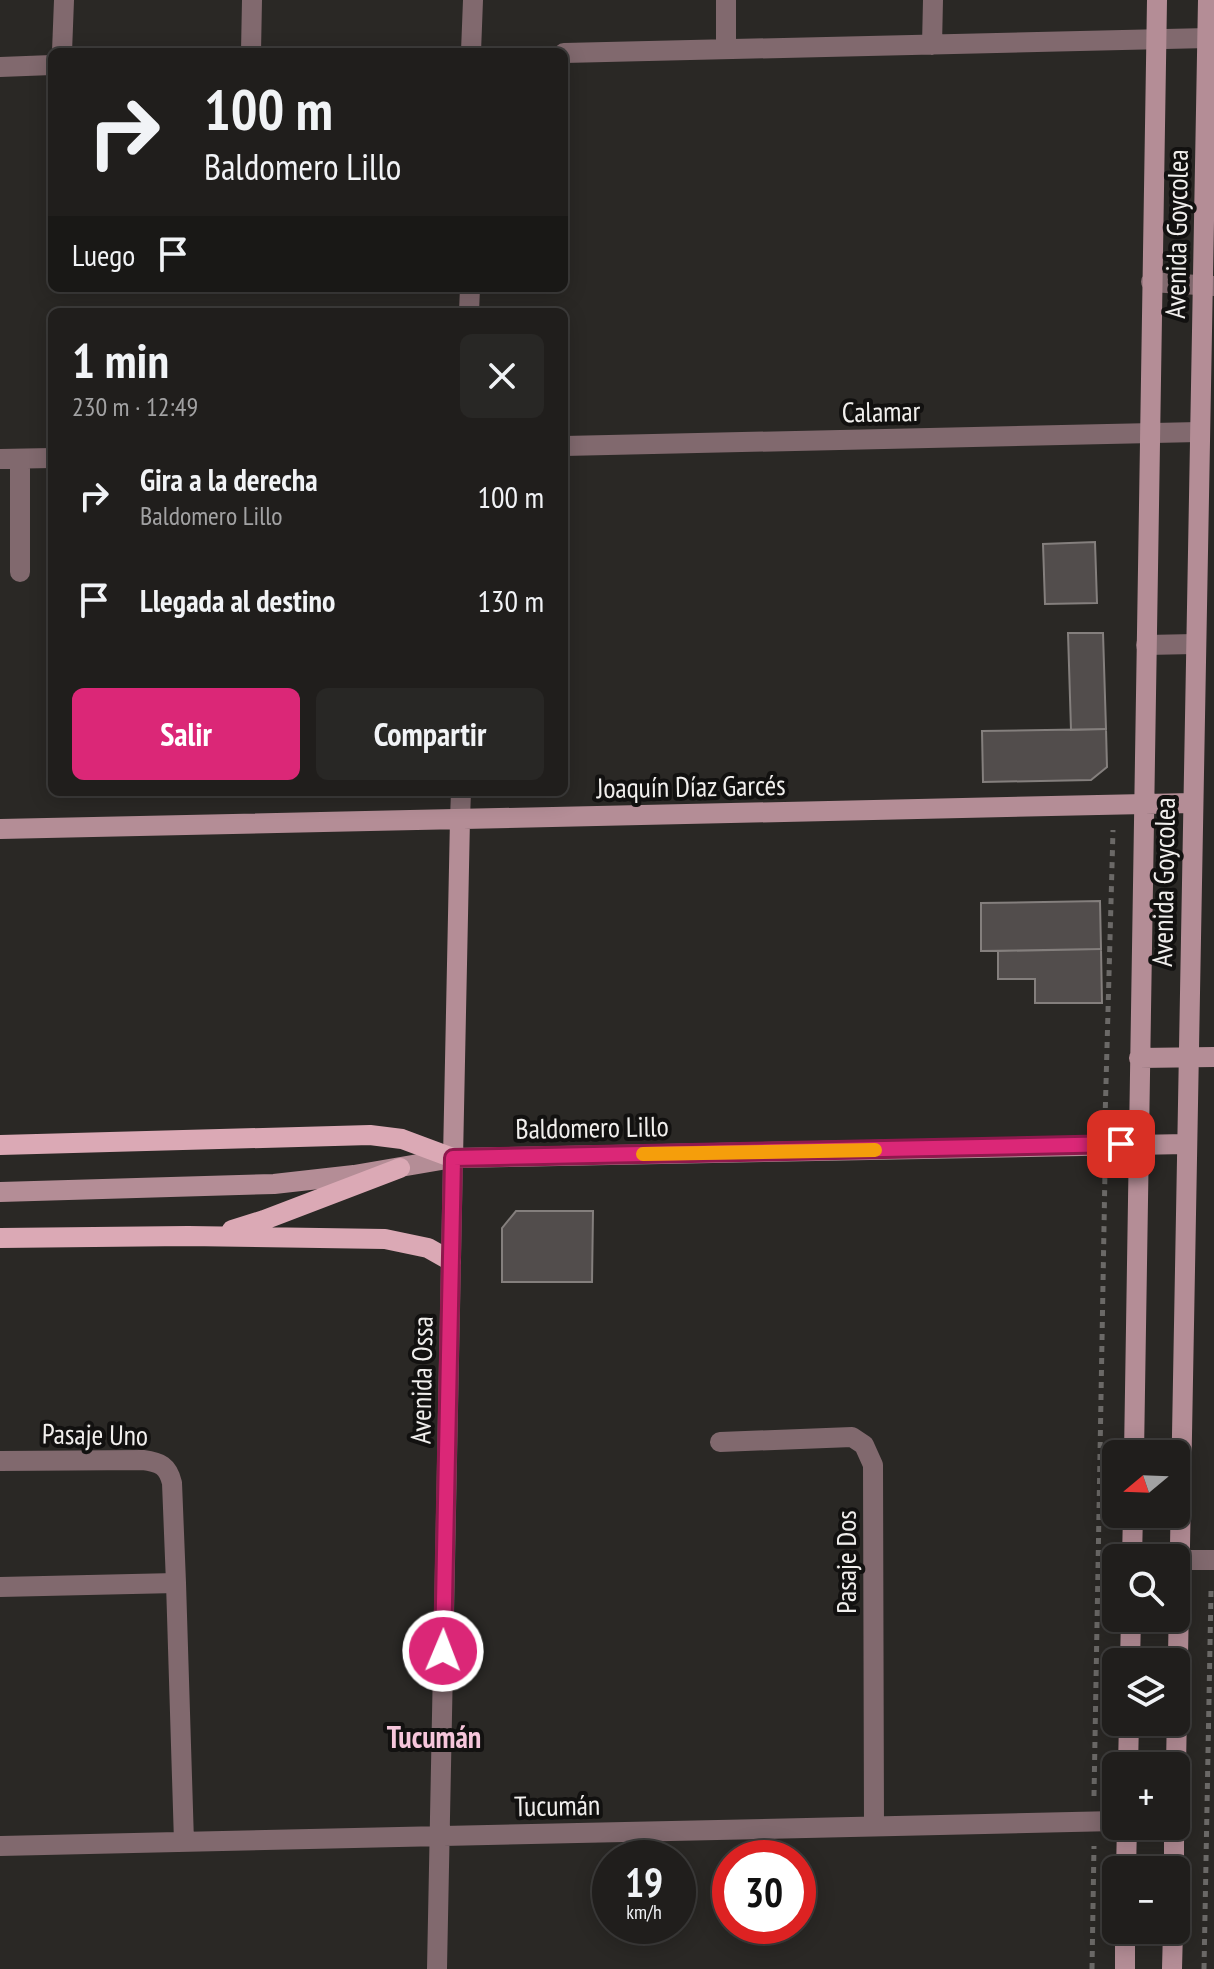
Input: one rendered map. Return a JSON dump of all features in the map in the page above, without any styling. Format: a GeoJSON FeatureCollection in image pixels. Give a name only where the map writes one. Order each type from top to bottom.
{"type":"FeatureCollection","features":[{"type":"Feature","properties":{"kind":"main road"},"geometry":{"type":"LineString","coordinates":[[0,1145],[370,1135],[422,1144],[453,1158]]}},
{"type":"Feature","properties":{"kind":"main road"},"geometry":{"type":"LineString","coordinates":[[188,1236],[247,1226],[400,1168]]}},
{"type":"Feature","properties":{"kind":"main road"},"geometry":{"type":"LineString","coordinates":[[0,1238],[188,1236],[385,1239],[428,1248],[451,1261]]}},
{"type":"Feature","properties":{"kind":"street"},"geometry":{"type":"LineString","coordinates":[[62,48],[64,0]]}},
{"type":"Feature","properties":{"kind":"street"},"geometry":{"type":"LineString","coordinates":[[251,48],[252,0]]}},
{"type":"Feature","properties":{"kind":"street"},"geometry":{"type":"LineString","coordinates":[[471,48],[473,0]]}},
{"type":"Feature","properties":{"kind":"street"},"geometry":{"type":"LineString","coordinates":[[726,0],[726,49]]}},
{"type":"Feature","properties":{"kind":"street"},"geometry":{"type":"LineString","coordinates":[[932,45],[933,0]]}},
{"type":"Feature","properties":{"kind":"street","name":"Avenida Goycolea"},"geometry":{"type":"LineString","coordinates":[[1134,1440],[1157,0]]}},
{"type":"Feature","properties":{"kind":"street","name":"Avenida Goycolea"},"geometry":{"type":"LineString","coordinates":[[1179,1544],[1192,803],[1204,644],[1199,432],[1208,286],[1208,0]]}},
{"type":"Feature","properties":{"kind":"street"},"geometry":{"type":"LineString","coordinates":[[568,53],[1208,38]]}},
{"type":"Feature","properties":{"kind":"street"},"geometry":{"type":"LineString","coordinates":[[0,67],[48,65]]}},
{"type":"Feature","properties":{"kind":"street"},"geometry":{"type":"LineString","coordinates":[[1151,282],[1208,286]]}},
{"type":"Feature","properties":{"kind":"street","name":"Calamar"},"geometry":{"type":"LineString","coordinates":[[568,446],[1199,432]]}},
{"type":"Feature","properties":{"kind":"street"},"geometry":{"type":"LineString","coordinates":[[20,572],[10,459],[48,458]]}},
{"type":"Feature","properties":{"kind":"street"},"geometry":{"type":"LineString","coordinates":[[1146,645],[1204,644]]}},
{"type":"Feature","properties":{"kind":"street","name":"Avenida Ossa"},"geometry":{"type":"LineString","coordinates":[[437,1969],[461,796]]}},
{"type":"Feature","properties":{"kind":"street","name":"Joaquín Díaz Garcés"},"geometry":{"type":"LineString","coordinates":[[0,829],[1192,803]]}},
{"type":"Feature","properties":{"kind":"street"},"geometry":{"type":"LineString","coordinates":[[1139,1058],[1214,1057]]}},
{"type":"Feature","properties":{"kind":"street","name":"Baldomero Lillo"},"geometry":{"type":"LineString","coordinates":[[0,1192],[274,1184],[453,1158],[1186,1144]]}},
{"type":"Feature","properties":{"kind":"street","name":"Pasaje Dos"},"geometry":{"type":"LineString","coordinates":[[720,1442],[852,1437],[864,1445],[873,1465],[874,1826]]}},
{"type":"Feature","properties":{"kind":"street","name":"Pasaje Uno"},"geometry":{"type":"LineString","coordinates":[[0,1461],[143,1460],[161,1463],[169,1473],[172,1483],[184,1842]]}},
{"type":"Feature","properties":{"kind":"street"},"geometry":{"type":"LineString","coordinates":[[1190,1560],[1214,1560]]}},
{"type":"Feature","properties":{"kind":"street"},"geometry":{"type":"LineString","coordinates":[[0,1587],[176,1583]]}},
{"type":"Feature","properties":{"kind":"street","name":"Avenida Goycolea"},"geometry":{"type":"LineString","coordinates":[[1176,1752],[1178,1632]]}},
{"type":"Feature","properties":{"kind":"street","name":"Tucumán"},"geometry":{"type":"LineString","coordinates":[[0,1846],[1102,1822]]}},
{"type":"Feature","properties":{"kind":"street"},"geometry":{"type":"LineString","coordinates":[[1125,1944],[1125,1969]]}},
{"type":"Feature","properties":{"kind":"street"},"geometry":{"type":"LineString","coordinates":[[1172,1969],[1173,1944]]}},
{"type":"Feature","properties":{"kind":"path"},"geometry":{"type":"LineString","coordinates":[[1092,1969],[1113,805]]}},
{"type":"Feature","properties":{"kind":"path"},"geometry":{"type":"LineString","coordinates":[[1204,1969],[1211,1591],[1214,1591]]}},
{"type":"Feature","properties":{"kind":"building"},"geometry":{"type":"Polygon","coordinates":[[[1095,542],[1097,603],[1045,604],[1043,544],[1095,542]]]}},
{"type":"Feature","properties":{"kind":"building"},"geometry":{"type":"Polygon","coordinates":[[[1068,633],[1103,633],[1106,729],[1071,730],[1068,633]]]}},
{"type":"Feature","properties":{"kind":"building"},"geometry":{"type":"Polygon","coordinates":[[[1106,729],[1107,767],[1091,780],[983,782],[982,731],[1106,729]]]}},
{"type":"Feature","properties":{"kind":"building"},"geometry":{"type":"Polygon","coordinates":[[[1100,901],[1101,949],[981,951],[981,903],[1100,901]]]}},
{"type":"Feature","properties":{"kind":"building"},"geometry":{"type":"Polygon","coordinates":[[[1101,949],[1102,1003],[1035,1003],[1035,979],[998,979],[998,951],[1101,949]]]}},
{"type":"Feature","properties":{"kind":"building"},"geometry":{"type":"Polygon","coordinates":[[[516,1211],[593,1211],[592,1282],[502,1282],[502,1228],[516,1211]]]}},
{"type":"Feature","properties":{"kind":"slow traffic"},"geometry":{"type":"LineString","coordinates":[[643,1154],[875,1150]]}},
{"type":"Feature","properties":{"kind":"district","name":"Tucumán"},"geometry":{"type":"Point","coordinates":[434,1736]}},
{"type":"Feature","properties":{"kind":"route"},"geometry":{"type":"LineString","coordinates":[[443,1651],[453,1158],[1121,1144]]}}]}
